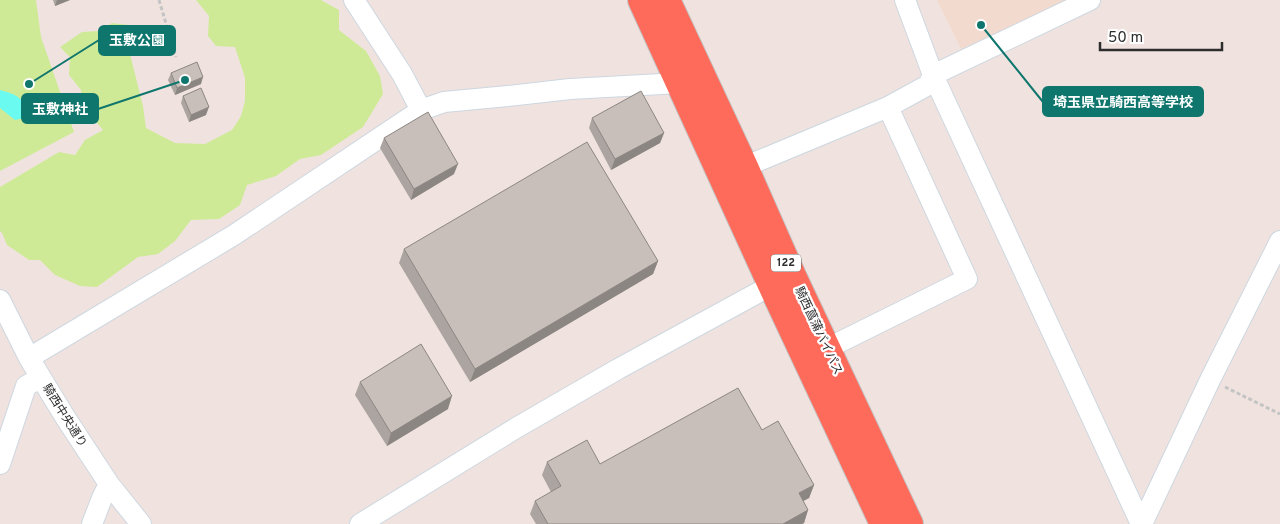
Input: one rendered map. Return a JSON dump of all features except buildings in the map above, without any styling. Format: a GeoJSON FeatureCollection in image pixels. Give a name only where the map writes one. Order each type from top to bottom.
{"type":"FeatureCollection","features":[{"type":"Feature","properties":{"kind":"highway","name":"騎西菖蒲バイパス"},"geometry":{"type":"LineString","coordinates":[[642,0],[680,84],[782,281],[884,524]]}},
{"type":"Feature","properties":{"kind":"highway","name":"騎西菖蒲バイパス"},"geometry":{"type":"LineString","coordinates":[[666,0],[751,164],[782,281],[826,349],[909,524]]}},
{"type":"Feature","properties":{"kind":"street"},"geometry":{"type":"LineString","coordinates":[[354,0],[402,74],[421,110]]}},
{"type":"Feature","properties":{"kind":"street"},"geometry":{"type":"LineString","coordinates":[[905,0],[933,75],[1142,524]]}},
{"type":"Feature","properties":{"kind":"street"},"geometry":{"type":"LineString","coordinates":[[751,164],[888,107],[928,85],[933,75],[1090,0]]}},
{"type":"Feature","properties":{"kind":"street"},"geometry":{"type":"LineString","coordinates":[[29,358],[234,234],[421,110],[444,102],[570,89],[680,84]]}},
{"type":"Feature","properties":{"kind":"street"},"geometry":{"type":"LineString","coordinates":[[826,349],[967,279],[888,107]]}},
{"type":"Feature","properties":{"kind":"street"},"geometry":{"type":"LineString","coordinates":[[1142,524],[1210,380],[1280,241]]}},
{"type":"Feature","properties":{"kind":"street"},"geometry":{"type":"LineString","coordinates":[[360,524],[516,428],[618,369],[782,281]]}},
{"type":"Feature","properties":{"kind":"street","name":"騎西中央通り"},"geometry":{"type":"LineString","coordinates":[[0,300],[40,378],[109,484],[141,524]]}},
{"type":"Feature","properties":{"kind":"street"},"geometry":{"type":"LineString","coordinates":[[0,464],[26,386],[40,378]]}},
{"type":"Feature","properties":{"kind":"street"},"geometry":{"type":"LineString","coordinates":[[92,524],[109,484]]}},
{"type":"Feature","properties":{"kind":"path"},"geometry":{"type":"LineString","coordinates":[[159,0],[176,57]]}},
{"type":"Feature","properties":{"kind":"path"},"geometry":{"type":"LineString","coordinates":[[1210,380],[1280,414]]}},
{"type":"Feature","properties":{"kind":"shaded area"},"geometry":{"type":"Polygon","coordinates":[[[937,0],[1067,0],[961,49],[937,0]]]}},
{"type":"Feature","properties":{"kind":"green space"},"geometry":{"type":"Polygon","coordinates":[[[0,0],[36,0],[41,37],[74,132],[0,171],[0,0]]]}},
{"type":"Feature","properties":{"kind":"green space"},"geometry":{"type":"Polygon","coordinates":[[[196,0],[321,0],[339,10],[339,30],[366,51],[380,76],[383,94],[363,127],[321,155],[300,159],[276,176],[247,185],[240,205],[219,219],[191,220],[175,241],[158,254],[138,257],[97,287],[80,286],[55,275],[40,260],[29,260],[7,245],[0,231],[0,187],[59,152],[75,155],[85,140],[103,130],[82,106],[81,90],[69,75],[70,57],[60,47],[82,32],[99,31],[112,23],[129,25],[129,50],[143,106],[146,128],[175,143],[205,144],[232,130],[241,116],[245,101],[245,78],[235,47],[216,46],[208,36],[209,16],[196,0]]]}},
{"type":"Feature","properties":{"kind":"water"},"geometry":{"type":"Polygon","coordinates":[[[0,90],[11,93],[21,100],[30,113],[28,117],[15,120],[0,108],[0,90]]]}},
{"type":"Feature","properties":{"kind":"place","name":"埼玉県立騎西高等学校"},"geometry":{"type":"Point","coordinates":[981,25]}},
{"type":"Feature","properties":{"kind":"place","name":"玉敷神社"},"geometry":{"type":"Point","coordinates":[185,80]}},
{"type":"Feature","properties":{"kind":"place","name":"玉敷公園"},"geometry":{"type":"Point","coordinates":[29,84]}}]}
